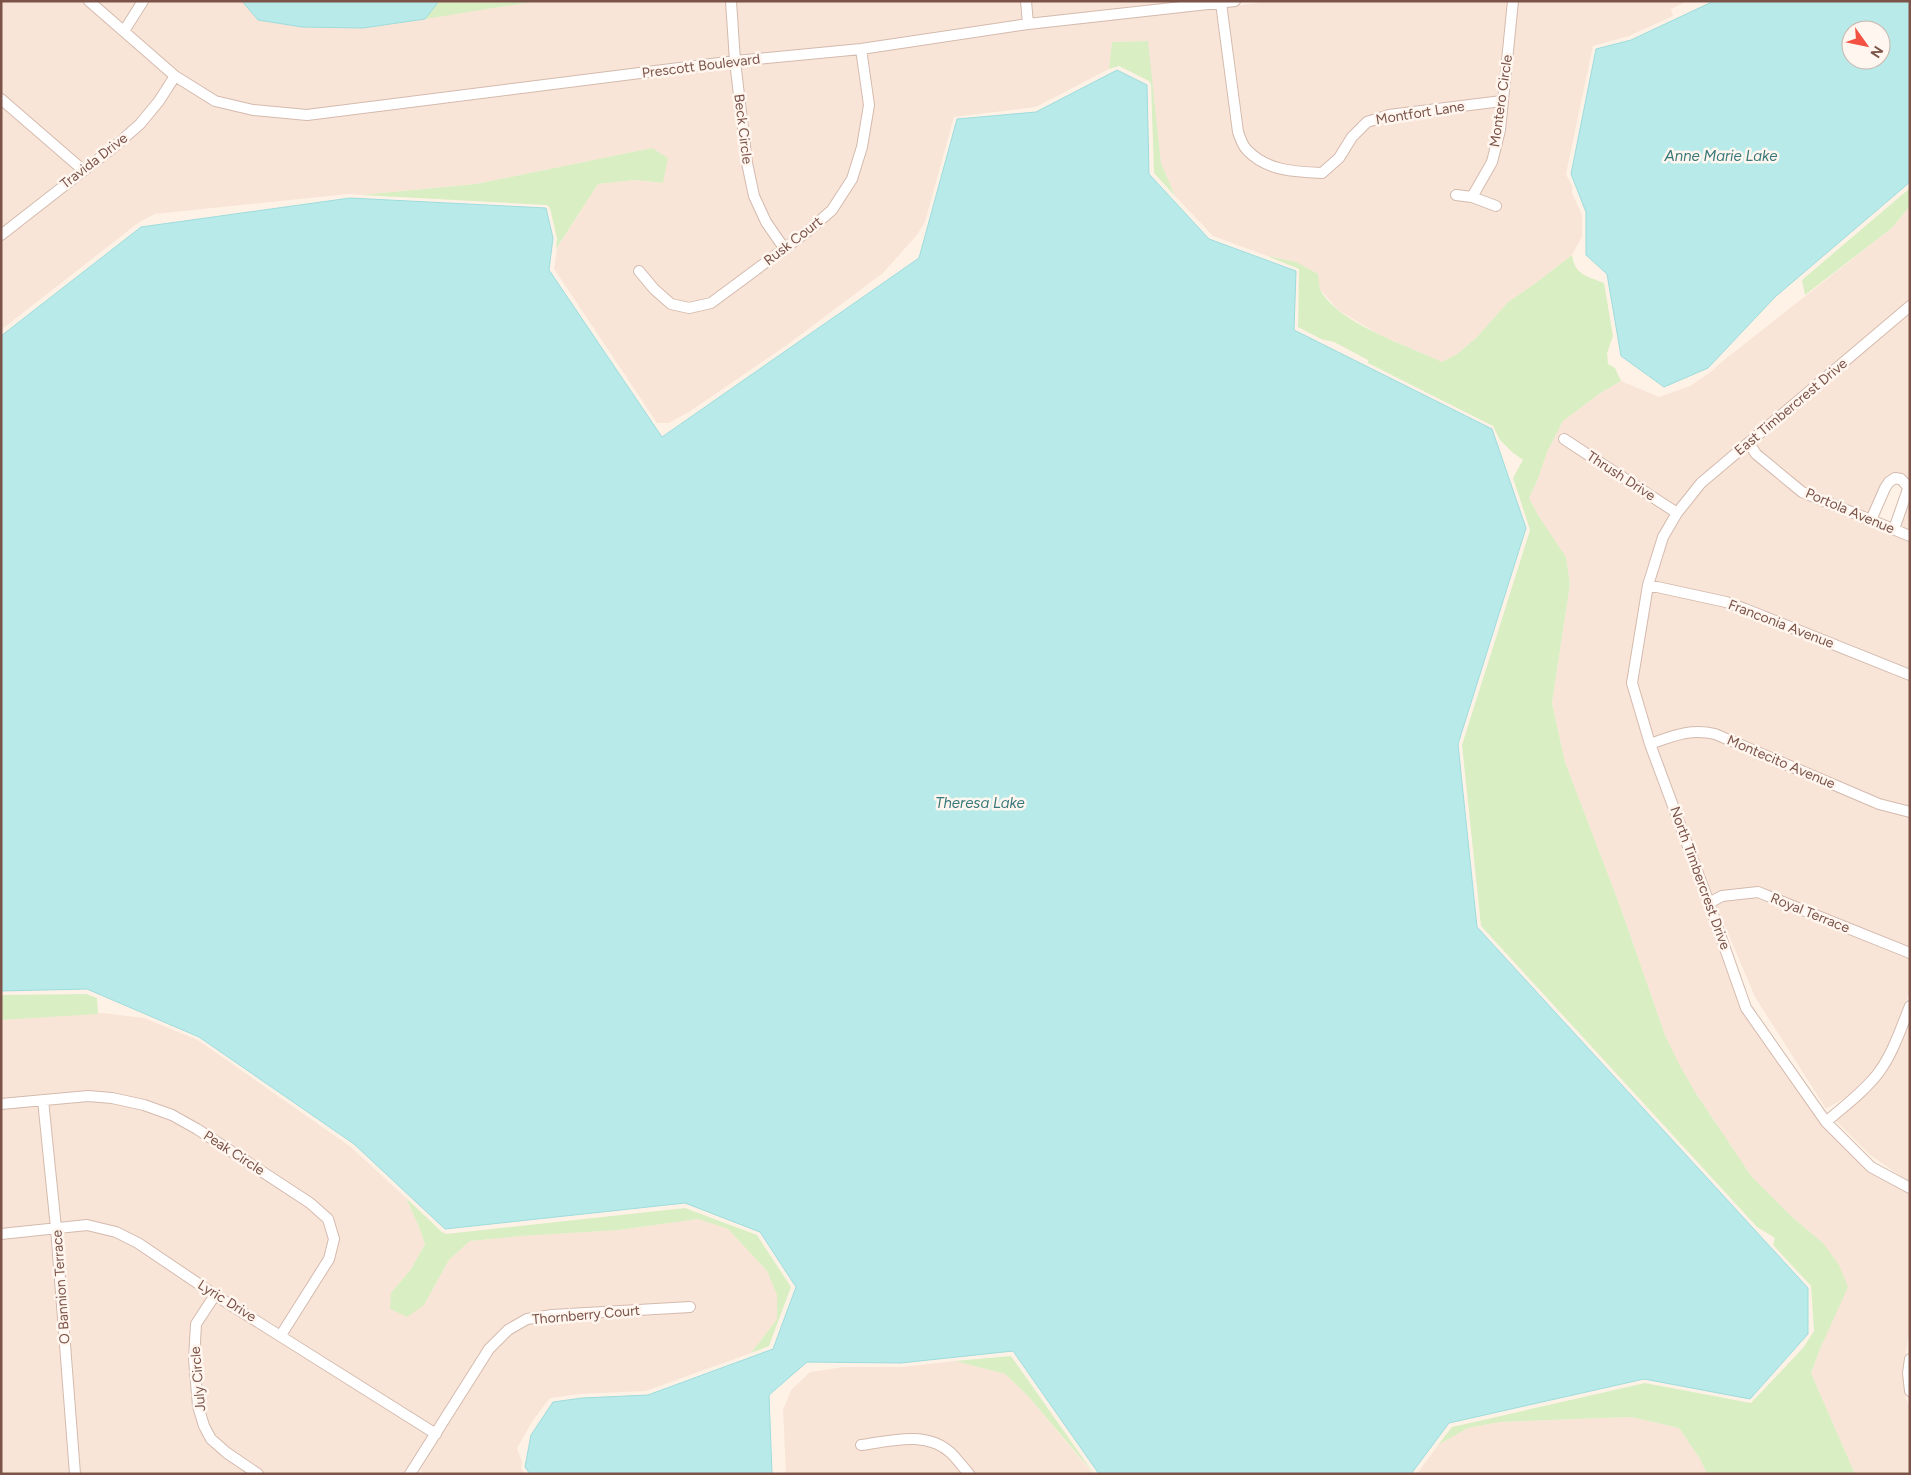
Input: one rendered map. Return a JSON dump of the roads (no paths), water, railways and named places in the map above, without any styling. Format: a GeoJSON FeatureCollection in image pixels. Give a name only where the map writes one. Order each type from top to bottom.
{"type":"FeatureCollection","features":[{"type":"Feature","properties":{"kind":"street"},"geometry":{"type":"LineString","coordinates":[[89,1],[124,31],[144,1]]}},
{"type":"Feature","properties":{"kind":"street","name":"Beck Circle"},"geometry":{"type":"LineString","coordinates":[[731,1],[735,61],[747,163],[754,196],[766,222],[784,248]]}},
{"type":"Feature","properties":{"kind":"street"},"geometry":{"type":"LineString","coordinates":[[1026,1],[1028,24]]}},
{"type":"Feature","properties":{"kind":"street","name":"Prescott Boulevard"},"geometry":{"type":"LineString","coordinates":[[124,31],[175,76],[215,101],[253,110],[307,115],[735,61],[861,49],[1028,24],[1234,1]]}},
{"type":"Feature","properties":{"kind":"street","name":"Montero Circle"},"geometry":{"type":"LineString","coordinates":[[1472,197],[1492,162],[1500,130],[1513,1]]}},
{"type":"Feature","properties":{"kind":"street","name":"Montfort Lane"},"geometry":{"type":"LineString","coordinates":[[1221,3],[1238,132],[1246,149],[1266,164],[1290,171],[1322,173],[1339,158],[1352,137],[1367,122],[1389,115],[1502,101]]}},
{"type":"Feature","properties":{"kind":"street","name":"Rusk Court"},"geometry":{"type":"LineString","coordinates":[[639,271],[654,289],[672,304],[689,308],[711,302],[808,231],[832,210],[852,179],[862,147],[869,105],[861,49]]}},
{"type":"Feature","properties":{"kind":"street","name":"Travida Drive"},"geometry":{"type":"LineString","coordinates":[[1,235],[115,146],[140,124],[175,76]]}},
{"type":"Feature","properties":{"kind":"street"},"geometry":{"type":"LineString","coordinates":[[1,99],[83,170]]}},
{"type":"Feature","properties":{"kind":"street"},"geometry":{"type":"LineString","coordinates":[[1456,195],[1472,197],[1496,206]]}},
{"type":"Feature","properties":{"kind":"street","name":"East Timbercrest Drive"},"geometry":{"type":"LineString","coordinates":[[1677,512],[1701,483],[1910,306]]}},
{"type":"Feature","properties":{"kind":"street","name":"Thrush Drive"},"geometry":{"type":"LineString","coordinates":[[1564,439],[1677,512]]}},
{"type":"Feature","properties":{"kind":"street","name":"Portola Avenue"},"geometry":{"type":"LineString","coordinates":[[1749,443],[1756,454],[1802,492],[1910,536]]}},
{"type":"Feature","properties":{"kind":"street"},"geometry":{"type":"LineString","coordinates":[[1871,520],[1888,482],[1895,478],[1901,479],[1906,484],[1907,492],[1894,529]]}},
{"type":"Feature","properties":{"kind":"street","name":"North Timbercrest Drive"},"geometry":{"type":"LineString","coordinates":[[1677,512],[1663,537],[1648,585],[1632,683],[1650,744],[1746,1008],[1826,1122],[1872,1167],[1910,1188]]}},
{"type":"Feature","properties":{"kind":"street","name":"Franconia Avenue"},"geometry":{"type":"LineString","coordinates":[[1648,585],[1726,602],[1910,675]]}},
{"type":"Feature","properties":{"kind":"street","name":"Montecito Avenue"},"geometry":{"type":"LineString","coordinates":[[1650,744],[1681,733],[1703,731],[1879,804],[1910,812]]}},
{"type":"Feature","properties":{"kind":"street","name":"Royal Terrace"},"geometry":{"type":"LineString","coordinates":[[1709,903],[1722,896],[1758,892],[1910,953]]}},
{"type":"Feature","properties":{"kind":"street"},"geometry":{"type":"LineString","coordinates":[[1826,1122],[1879,1072],[1895,1043],[1910,1006]]}},
{"type":"Feature","properties":{"kind":"street","name":"Peak Circle"},"geometry":{"type":"LineString","coordinates":[[1,1104],[88,1096],[112,1098],[144,1105],[172,1115],[197,1129],[302,1198],[328,1219],[334,1239],[329,1260],[281,1335]]}},
{"type":"Feature","properties":{"kind":"street","name":"O Bannion Terrace"},"geometry":{"type":"LineString","coordinates":[[43,1100],[56,1228],[75,1474]]}},
{"type":"Feature","properties":{"kind":"street","name":"Lyric Drive"},"geometry":{"type":"LineString","coordinates":[[1,1234],[86,1225],[116,1232],[138,1243],[215,1295],[436,1434]]}},
{"type":"Feature","properties":{"kind":"street","name":"July Circle"},"geometry":{"type":"LineString","coordinates":[[215,1295],[196,1324],[194,1359],[198,1406],[204,1426],[212,1439],[227,1454],[258,1474]]}},
{"type":"Feature","properties":{"kind":"street","name":"Thornberry Court"},"geometry":{"type":"LineString","coordinates":[[413,1472],[489,1349],[508,1330],[527,1319],[690,1307]]}},
{"type":"Feature","properties":{"kind":"street"},"geometry":{"type":"LineString","coordinates":[[1910,1359],[1908,1373],[1910,1391]]}},
{"type":"Feature","properties":{"kind":"street"},"geometry":{"type":"LineString","coordinates":[[861,1445],[912,1438],[926,1439],[946,1449],[969,1474]]}},
{"type":"Feature","properties":{"kind":"water"},"geometry":{"type":"Polygon","coordinates":[[[242,1],[439,1],[425,19],[363,28],[302,27],[258,20],[242,1]]]}},
{"type":"Feature","properties":{"kind":"water","name":"Anne Marie Lake"},"geometry":{"type":"Polygon","coordinates":[[[1714,1],[1910,1],[1910,182],[1775,297],[1708,368],[1664,387],[1621,356],[1607,274],[1586,255],[1586,212],[1571,174],[1596,49],[1631,40],[1714,1]]]}},
{"type":"Feature","properties":{"kind":"water","name":"Theresa Lake"},"geometry":{"type":"Polygon","coordinates":[[[1117,70],[1147,85],[1149,174],[1209,239],[1296,271],[1294,330],[1492,429],[1526,528],[1458,744],[1477,927],[1808,1288],[1808,1334],[1750,1399],[1644,1379],[1449,1423],[1411,1474],[1099,1474],[1013,1351],[901,1363],[807,1362],[769,1395],[772,1474],[530,1474],[525,1467],[531,1435],[553,1402],[582,1398],[648,1395],[773,1349],[796,1287],[760,1232],[685,1203],[445,1229],[354,1144],[199,1037],[87,989],[1,991],[1,336],[141,227],[350,198],[546,208],[553,238],[549,270],[662,437],[919,258],[957,119],[1036,112],[1117,70]]]}}]}
